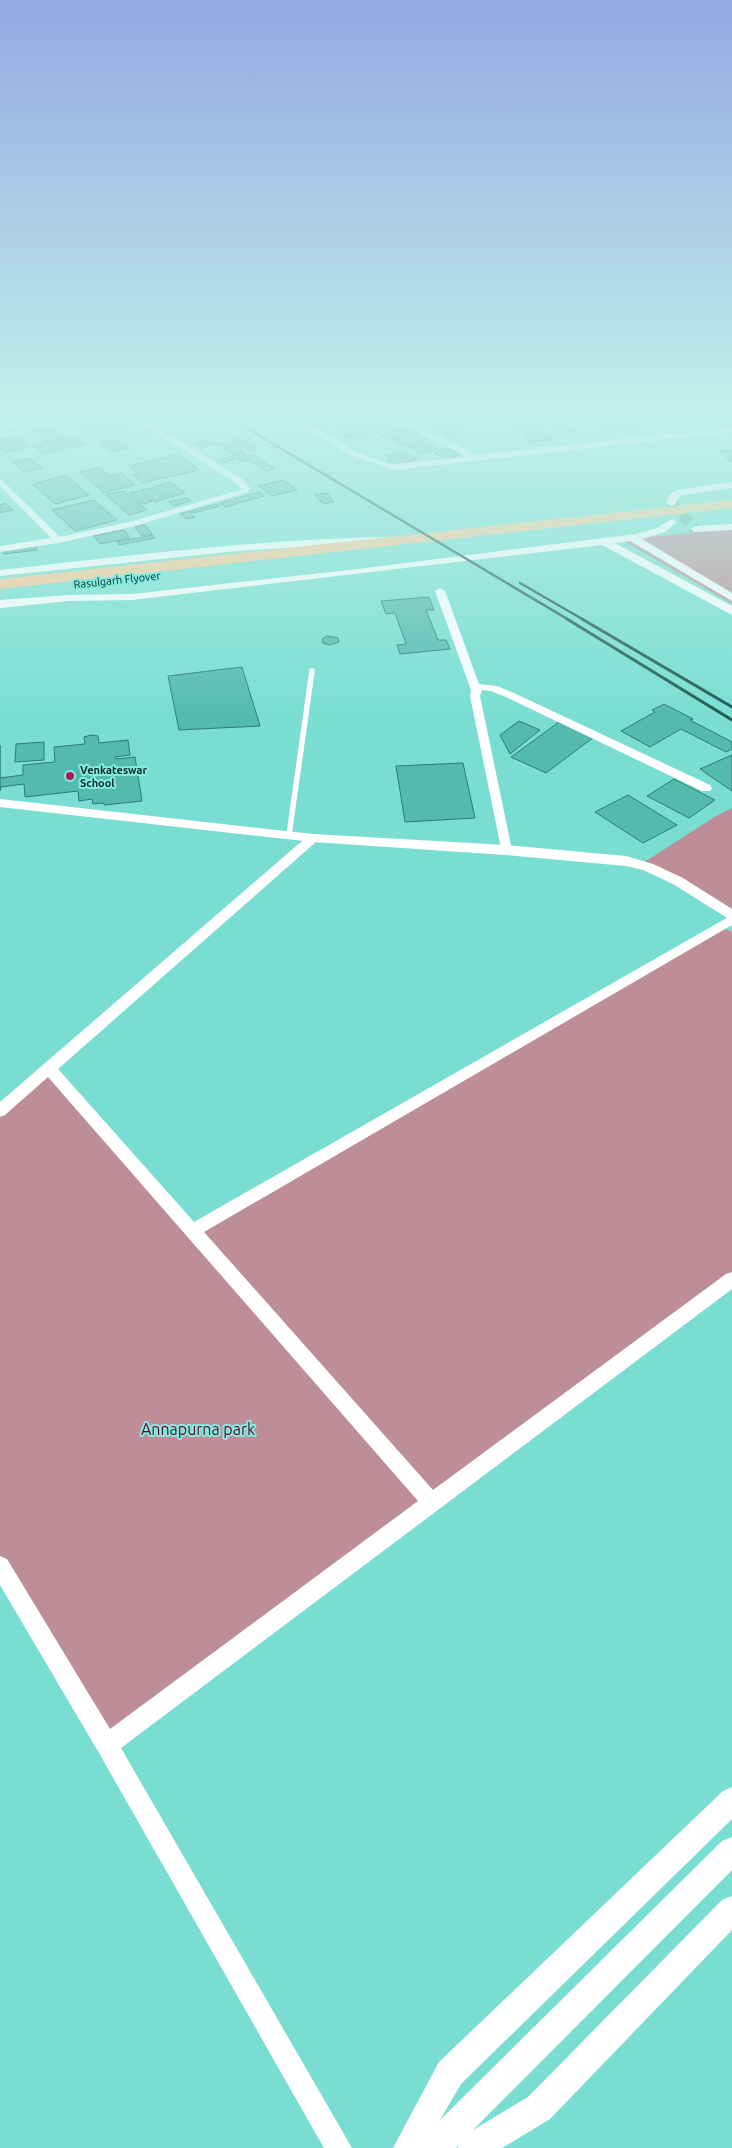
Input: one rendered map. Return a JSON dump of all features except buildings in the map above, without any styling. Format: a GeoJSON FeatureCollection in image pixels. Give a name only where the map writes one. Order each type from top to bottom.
{"type":"FeatureCollection","features":[{"type":"Feature","properties":{"kind":"highway"},"geometry":{"type":"LineString","coordinates":[[408,549],[480,531],[608,517]]}},
{"type":"Feature","properties":{"kind":"highway"},"geometry":{"type":"LineString","coordinates":[[408,549],[511,541],[720,517]]}},
{"type":"Feature","properties":{"kind":"highway","name":"Rasulgarh Flyover"},"geometry":{"type":"LineString","coordinates":[[0,584],[328,547],[408,549]]}},
{"type":"Feature","properties":{"kind":"highway","name":"Rasulgarh Flyover"},"geometry":{"type":"LineString","coordinates":[[0,592],[408,549]]}},
{"type":"Feature","properties":{"kind":"street"},"geometry":{"type":"LineString","coordinates":[[36,517],[58,540]]}},
{"type":"Feature","properties":{"kind":"street"},"geometry":{"type":"LineString","coordinates":[[0,549],[58,540],[155,517]]}},
{"type":"Feature","properties":{"kind":"street"},"geometry":{"type":"LineString","coordinates":[[0,573],[237,548],[330,541],[408,549],[525,551],[631,538],[661,530],[672,522]]}},
{"type":"Feature","properties":{"kind":"street"},"geometry":{"type":"LineString","coordinates":[[695,528],[732,526]]}},
{"type":"Feature","properties":{"kind":"street"},"geometry":{"type":"LineString","coordinates":[[631,538],[732,598]]}},
{"type":"Feature","properties":{"kind":"street"},"geometry":{"type":"LineString","coordinates":[[605,542],[732,611]]}},
{"type":"Feature","properties":{"kind":"street"},"geometry":{"type":"LineString","coordinates":[[0,604],[69,598],[132,597],[408,549]]}},
{"type":"Feature","properties":{"kind":"street"},"geometry":{"type":"LineString","coordinates":[[440,591],[476,690],[506,850]]}},
{"type":"Feature","properties":{"kind":"street"},"geometry":{"type":"LineString","coordinates":[[476,690],[480,687],[493,688],[706,788]]}},
{"type":"Feature","properties":{"kind":"street"},"geometry":{"type":"LineString","coordinates":[[0,803],[313,838],[506,850],[626,862],[648,867],[678,881],[732,917],[194,1230]]}},
{"type":"Feature","properties":{"kind":"street"},"geometry":{"type":"LineString","coordinates":[[0,1111],[313,838]]}},
{"type":"Feature","properties":{"kind":"street"},"geometry":{"type":"LineString","coordinates":[[49,1068],[194,1230],[432,1502]]}},
{"type":"Feature","properties":{"kind":"street"},"geometry":{"type":"LineString","coordinates":[[107,1745],[732,1279]]}},
{"type":"Feature","properties":{"kind":"street"},"geometry":{"type":"LineString","coordinates":[[0,1566],[107,1745],[339,2148]]}},
{"type":"Feature","properties":{"kind":"street"},"geometry":{"type":"LineString","coordinates":[[408,2148],[450,2073],[732,1800]]}},
{"type":"Feature","properties":{"kind":"street"},"geometry":{"type":"LineString","coordinates":[[434,2148],[732,1851]]}},
{"type":"Feature","properties":{"kind":"street"},"geometry":{"type":"LineString","coordinates":[[473,2148],[539,2108],[732,1910]]}},
{"type":"Feature","properties":{"kind":"lane"},"geometry":{"type":"LineString","coordinates":[[289,835],[312,671]]}},
{"type":"Feature","properties":{"kind":"green space"},"geometry":{"type":"Polygon","coordinates":[[[732,528],[732,604],[622,540],[732,528]]]}},
{"type":"Feature","properties":{"kind":"green space"},"geometry":{"type":"Polygon","coordinates":[[[732,808],[732,915],[643,863],[716,816],[732,808]]]}},
{"type":"Feature","properties":{"kind":"green space","name":"Annapurna park"},"geometry":{"type":"Polygon","coordinates":[[[721,925],[732,933],[732,1278],[107,1744],[0,1565],[0,1111],[49,1069],[194,1231],[721,925]]]}},
{"type":"Feature","properties":{"kind":"tunnel"},"geometry":{"type":"LineString","coordinates":[[684,517],[695,529]]}},
{"type":"Feature","properties":{"kind":"railway"},"geometry":{"type":"LineString","coordinates":[[396,517],[569,620]]}},
{"type":"Feature","properties":{"kind":"railway"},"geometry":{"type":"LineString","coordinates":[[520,583],[584,620]]}},
{"type":"Feature","properties":{"kind":"railway"},"geometry":{"type":"LineString","coordinates":[[567,619],[732,720]]}},
{"type":"Feature","properties":{"kind":"railway"},"geometry":{"type":"LineString","coordinates":[[582,619],[732,707]]}},
{"type":"Feature","properties":{"kind":"place","name":"Venkateswar School"},"geometry":{"type":"Point","coordinates":[70,776]}}]}
